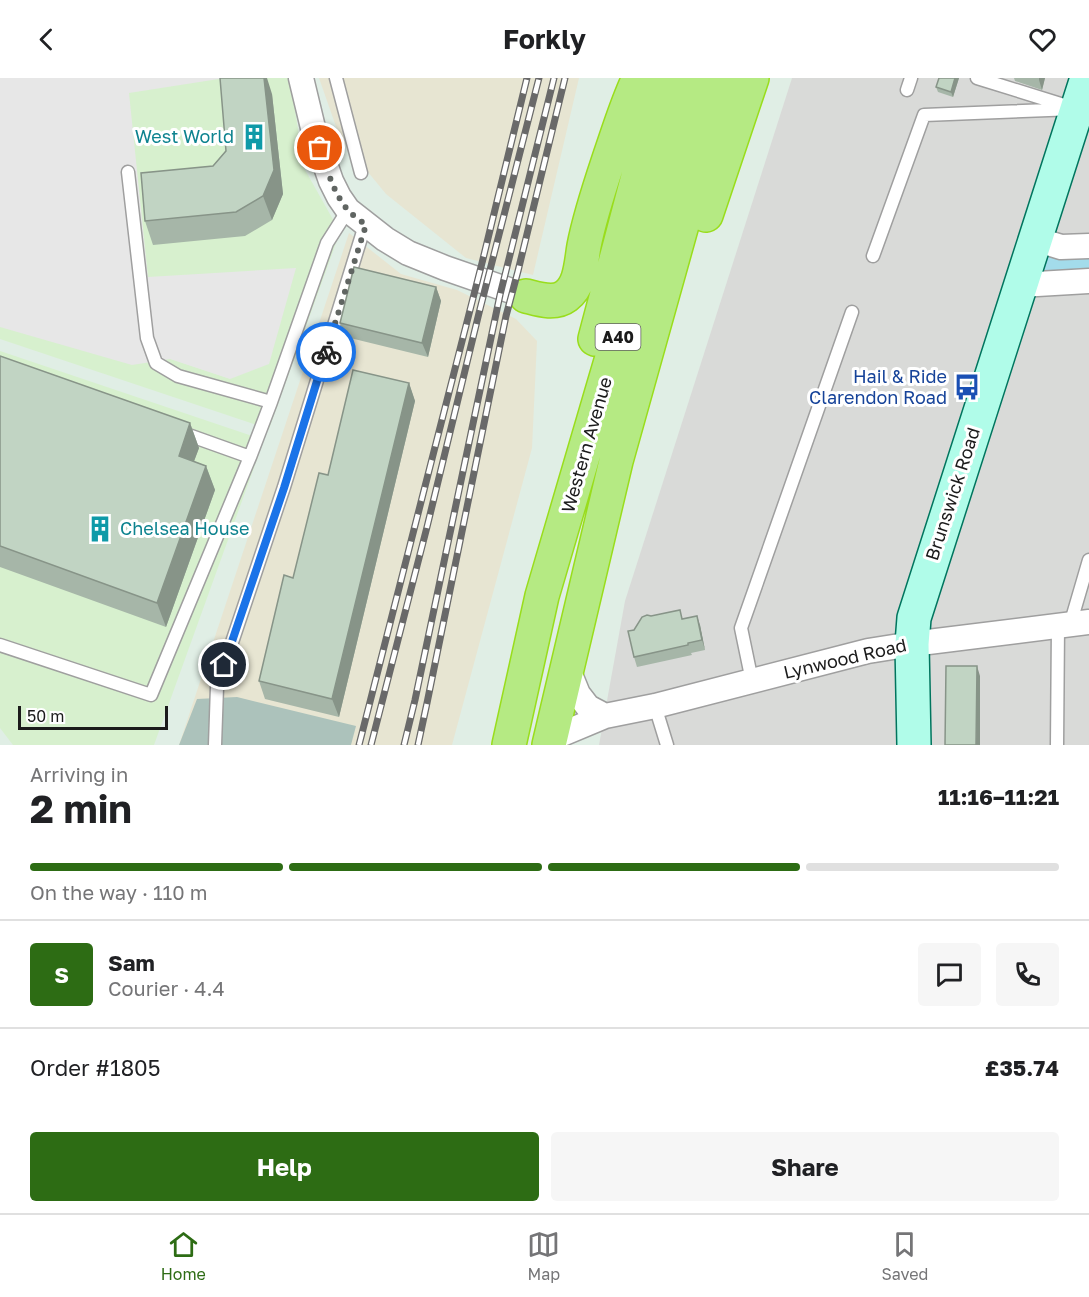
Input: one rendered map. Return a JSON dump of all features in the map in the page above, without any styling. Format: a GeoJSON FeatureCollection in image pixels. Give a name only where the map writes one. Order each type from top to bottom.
{"type":"FeatureCollection","features":[{"type":"Feature","properties":{"kind":"highway"},"geometry":{"type":"LineString","coordinates":[[526,296],[546,301],[557,300],[572,291],[579,279],[589,220],[629,99],[639,78]]}},
{"type":"Feature","properties":{"kind":"highway","name":"A40"},"geometry":{"type":"LineString","coordinates":[[542,596],[551,512],[664,78]]}},
{"type":"Feature","properties":{"kind":"highway","name":"Western Avenue"},"geometry":{"type":"LineString","coordinates":[[509,745],[542,596],[694,78]]}},
{"type":"Feature","properties":{"kind":"highway","name":"Western Avenue"},"geometry":{"type":"LineString","coordinates":[[549,742],[616,462],[723,78]]}},
{"type":"Feature","properties":{"kind":"highway","name":"A40"},"geometry":{"type":"LineString","coordinates":[[616,462],[679,296],[752,78]]}},
{"type":"Feature","properties":{"kind":"street"},"geometry":{"type":"LineString","coordinates":[[302,78],[314,132],[331,181],[357,218],[408,254],[526,296]]}},
{"type":"Feature","properties":{"kind":"street","name":"Brunswick Road"},"geometry":{"type":"LineString","coordinates":[[914,745],[912,644],[914,618],[1087,78]]}},
{"type":"Feature","properties":{"kind":"street"},"geometry":{"type":"LineString","coordinates":[[1035,239],[1061,247],[1089,246]]}},
{"type":"Feature","properties":{"kind":"street"},"geometry":{"type":"LineString","coordinates":[[1020,285],[1089,280]]}},
{"type":"Feature","properties":{"kind":"street","name":"Lynwood Road"},"geometry":{"type":"LineString","coordinates":[[549,742],[605,716],[655,706],[868,651],[1072,624]]}},
{"type":"Feature","properties":{"kind":"street"},"geometry":{"type":"LineString","coordinates":[[567,667],[578,694],[588,707],[605,716]]}},
{"type":"Feature","properties":{"kind":"lane"},"geometry":{"type":"LineString","coordinates":[[336,78],[361,173]]}},
{"type":"Feature","properties":{"kind":"lane"},"geometry":{"type":"LineString","coordinates":[[977,78],[1077,109]]}},
{"type":"Feature","properties":{"kind":"lane"},"geometry":{"type":"LineString","coordinates":[[873,256],[924,116],[1077,109]]}},
{"type":"Feature","properties":{"kind":"lane"},"geometry":{"type":"LineString","coordinates":[[128,172],[147,338],[156,363],[178,376],[271,402]]}},
{"type":"Feature","properties":{"kind":"lane"},"geometry":{"type":"LineString","coordinates":[[0,645],[151,695],[250,457],[327,243],[357,218]]}},
{"type":"Feature","properties":{"kind":"lane"},"geometry":{"type":"LineString","coordinates":[[215,745],[217,687],[284,488],[357,218]]}},
{"type":"Feature","properties":{"kind":"lane"},"geometry":{"type":"LineString","coordinates":[[752,681],[741,628],[852,312]]}},
{"type":"Feature","properties":{"kind":"lane"},"geometry":{"type":"LineString","coordinates":[[171,429],[250,457]]}},
{"type":"Feature","properties":{"kind":"lane"},"geometry":{"type":"LineString","coordinates":[[1057,745],[1072,624],[1089,560]]}},
{"type":"Feature","properties":{"kind":"lane"},"geometry":{"type":"LineString","coordinates":[[655,706],[667,745]]}},
{"type":"Feature","properties":{"kind":"shaded area"},"geometry":{"type":"Polygon","coordinates":[[[0,78],[290,78],[304,168],[340,232],[269,429],[0,339],[0,78]]]}},
{"type":"Feature","properties":{"kind":"shaded area"},"geometry":{"type":"Polygon","coordinates":[[[0,78],[225,78],[129,93],[148,277],[296,268],[269,364],[230,379],[170,359],[132,365],[0,327],[0,78]]]}},
{"type":"Feature","properties":{"kind":"shaded area"},"geometry":{"type":"Polygon","coordinates":[[[319,78],[579,78],[533,275],[466,258],[386,194],[340,138],[319,78]]]}},
{"type":"Feature","properties":{"kind":"shaded area"},"geometry":{"type":"Polygon","coordinates":[[[792,78],[1089,78],[1089,745],[599,745],[625,601],[792,78]]]}},
{"type":"Feature","properties":{"kind":"shaded area"},"geometry":{"type":"Polygon","coordinates":[[[349,233],[401,274],[457,290],[516,319],[537,341],[532,448],[452,745],[179,745],[349,233]]]}},
{"type":"Feature","properties":{"kind":"shaded area"},"geometry":{"type":"Polygon","coordinates":[[[1089,253],[1089,273],[1043,276],[1047,256],[1089,253]]]}},
{"type":"Feature","properties":{"kind":"shaded area"},"geometry":{"type":"Polygon","coordinates":[[[0,351],[264,440],[154,745],[13,745],[0,728],[0,351]]]}},
{"type":"Feature","properties":{"kind":"shaded area"},"geometry":{"type":"Polygon","coordinates":[[[237,697],[356,726],[351,745],[179,745],[197,699],[237,697]]]}},
{"type":"Feature","properties":{"kind":"building"},"geometry":{"type":"Polygon","coordinates":[[[220,78],[264,78],[274,170],[263,196],[236,212],[145,221],[141,173],[213,166],[226,151],[220,78]]]}},
{"type":"Feature","properties":{"kind":"building"},"geometry":{"type":"Polygon","coordinates":[[[939,78],[955,78],[951,92],[936,87],[939,78]]]}},
{"type":"Feature","properties":{"kind":"building"},"geometry":{"type":"Polygon","coordinates":[[[354,267],[436,287],[422,343],[340,323],[354,267]]]}},
{"type":"Feature","properties":{"kind":"building","name":"Chelsea House"},"geometry":{"type":"Polygon","coordinates":[[[0,356],[190,423],[179,456],[206,466],[157,603],[0,546],[0,356]]]}},
{"type":"Feature","properties":{"kind":"building"},"geometry":{"type":"Polygon","coordinates":[[[353,370],[409,383],[332,699],[259,681],[284,575],[293,578],[319,473],[328,475],[353,370]]]}},
{"type":"Feature","properties":{"kind":"building"},"geometry":{"type":"Polygon","coordinates":[[[680,610],[682,619],[697,616],[702,640],[634,657],[628,631],[634,630],[642,617],[680,610]]]}},
{"type":"Feature","properties":{"kind":"building"},"geometry":{"type":"Polygon","coordinates":[[[946,666],[977,666],[976,745],[945,745],[946,666]]]}},
{"type":"Feature","properties":{"kind":"railway"},"geometry":{"type":"LineString","coordinates":[[359,745],[527,78]]}},
{"type":"Feature","properties":{"kind":"railway"},"geometry":{"type":"LineString","coordinates":[[371,745],[539,78]]}},
{"type":"Feature","properties":{"kind":"railway"},"geometry":{"type":"LineString","coordinates":[[404,745],[500,295],[554,78]]}},
{"type":"Feature","properties":{"kind":"railway"},"geometry":{"type":"LineString","coordinates":[[418,745],[506,316],[565,78]]}},
{"type":"Feature","properties":{"kind":"way so far"},"geometry":{"type":"LineString","coordinates":[[320,148],[331,181],[339,196],[348,210],[366,225],[326,352]]}},
{"type":"Feature","properties":{"kind":"place","name":"West World"},"geometry":{"type":"Point","coordinates":[254,137]}},
{"type":"Feature","properties":{"kind":"place","name":"Hail & Ride Clarendon Road"},"geometry":{"type":"Point","coordinates":[967,387]}},
{"type":"Feature","properties":{"kind":"place","name":"Chelsea House"},"geometry":{"type":"Point","coordinates":[100,529]}},
{"type":"Feature","properties":{"kind":"route"},"geometry":{"type":"LineString","coordinates":[[224,665],[284,488],[326,352]]}}]}
